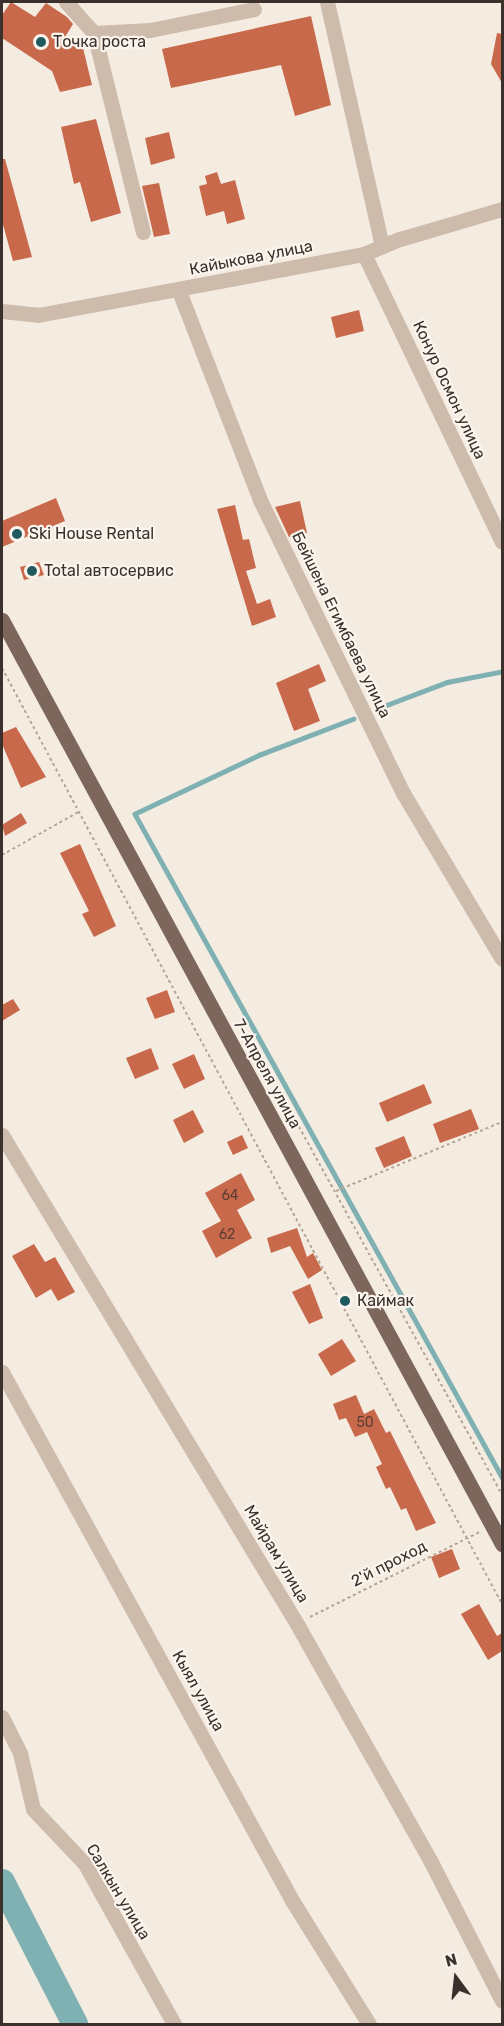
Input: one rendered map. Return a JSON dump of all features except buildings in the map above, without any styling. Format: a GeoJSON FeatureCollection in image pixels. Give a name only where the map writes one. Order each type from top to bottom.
{"type":"FeatureCollection","features":[{"type":"Feature","properties":{"kind":"main road","name":"7-Апреля улица"},"geometry":{"type":"LineString","coordinates":[[2,620],[502,1544]]}},
{"type":"Feature","properties":{"kind":"street"},"geometry":{"type":"LineString","coordinates":[[66,2],[94,33],[143,232]]}},
{"type":"Feature","properties":{"kind":"street"},"geometry":{"type":"LineString","coordinates":[[327,2],[382,246]]}},
{"type":"Feature","properties":{"kind":"street"},"geometry":{"type":"LineString","coordinates":[[94,33],[150,30],[254,9]]}},
{"type":"Feature","properties":{"kind":"street","name":"Кайыкова улица"},"geometry":{"type":"LineString","coordinates":[[2,311],[38,315],[179,291],[364,254],[382,246],[502,208]]}},
{"type":"Feature","properties":{"kind":"street","name":"Конур Осмон улица"},"geometry":{"type":"LineString","coordinates":[[364,254],[502,542]]}},
{"type":"Feature","properties":{"kind":"street","name":"Бейшена Егимбаева улица"},"geometry":{"type":"LineString","coordinates":[[179,291],[260,500],[403,793],[502,959]]}},
{"type":"Feature","properties":{"kind":"street","name":"Майрам улица"},"geometry":{"type":"LineString","coordinates":[[2,1135],[297,1624],[431,1862],[502,2001]]}},
{"type":"Feature","properties":{"kind":"street","name":"Кыял улица"},"geometry":{"type":"LineString","coordinates":[[2,1372],[293,1902],[369,2025]]}},
{"type":"Feature","properties":{"kind":"street","name":"Салкын улица"},"geometry":{"type":"LineString","coordinates":[[2,1717],[20,1753],[33,1809],[85,1864],[174,2025]]}},
{"type":"Feature","properties":{"kind":"path"},"geometry":{"type":"LineString","coordinates":[[2,668],[80,810],[502,1604]]}},
{"type":"Feature","properties":{"kind":"path"},"geometry":{"type":"LineString","coordinates":[[2,855],[80,810]]}},
{"type":"Feature","properties":{"kind":"path"},"geometry":{"type":"LineString","coordinates":[[293,1116],[502,1494]]}},
{"type":"Feature","properties":{"kind":"path"},"geometry":{"type":"LineString","coordinates":[[336,1191],[502,1122]]}},
{"type":"Feature","properties":{"kind":"path","name":"2'й проход"},"geometry":{"type":"LineString","coordinates":[[297,1624],[493,1526]]}},
{"type":"Feature","properties":{"kind":"waterway"},"geometry":{"type":"LineString","coordinates":[[376,709],[447,682],[499,672]]}},
{"type":"Feature","properties":{"kind":"waterway"},"geometry":{"type":"LineString","coordinates":[[354,719],[260,755],[135,814],[502,1477]]}},
{"type":"Feature","properties":{"kind":"waterway"},"geometry":{"type":"LineString","coordinates":[[2,1882],[75,2024]]}},
{"type":"Feature","properties":{"kind":"place","name":"Точка роста"},"geometry":{"type":"Point","coordinates":[41,42]}},
{"type":"Feature","properties":{"kind":"place","name":"Ski House Rental"},"geometry":{"type":"Point","coordinates":[17,534]}},
{"type":"Feature","properties":{"kind":"place","name":"Total автосервис"},"geometry":{"type":"Point","coordinates":[32,571]}},
{"type":"Feature","properties":{"kind":"place","name":"Каймак"},"geometry":{"type":"Point","coordinates":[345,1301]}}]}
